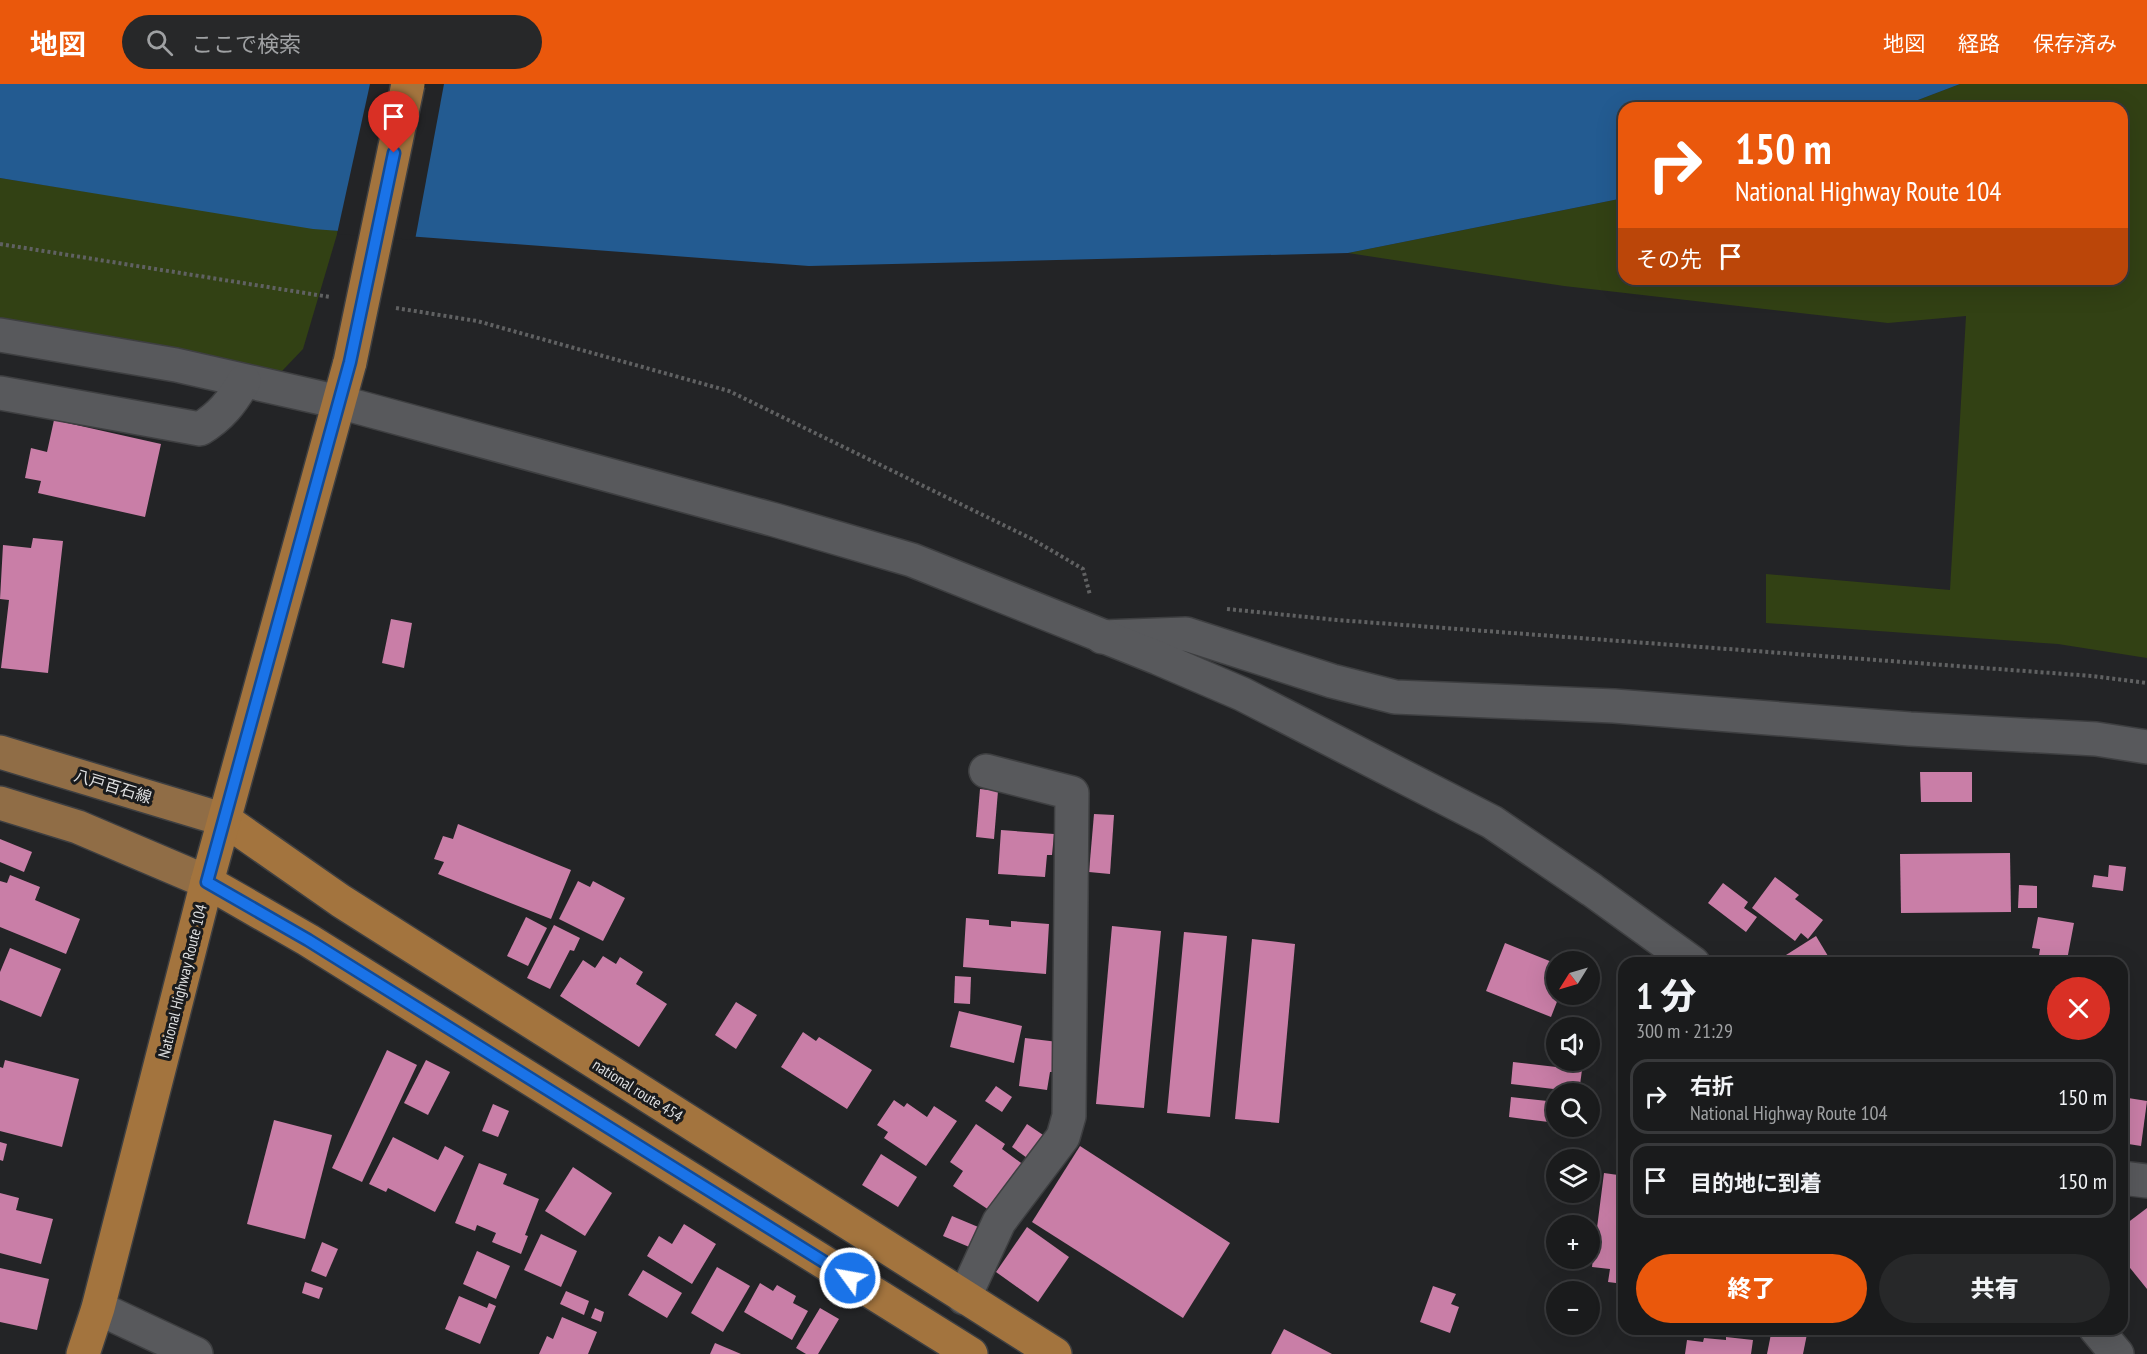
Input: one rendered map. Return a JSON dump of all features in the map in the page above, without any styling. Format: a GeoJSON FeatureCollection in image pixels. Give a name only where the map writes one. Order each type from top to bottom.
{"type":"FeatureCollection","features":[{"type":"Feature","properties":{"kind":"highway","name":"National Highway Route 104"},"geometry":{"type":"LineString","coordinates":[[83,1354],[98,1308],[207,882],[350,362],[408,84]]}},
{"type":"Feature","properties":{"kind":"highway","name":"national route 454"},"geometry":{"type":"LineString","coordinates":[[225,819],[341,901],[1055,1354]]}},
{"type":"Feature","properties":{"kind":"highway"},"geometry":{"type":"LineString","coordinates":[[207,882],[308,940],[955,1350]]}},
{"type":"Feature","properties":{"kind":"main road","name":"八戸百石線"},"geometry":{"type":"LineString","coordinates":[[0,752],[225,819]]}},
{"type":"Feature","properties":{"kind":"main road"},"geometry":{"type":"LineString","coordinates":[[0,804],[78,826],[207,882]]}},
{"type":"Feature","properties":{"kind":"street"},"geometry":{"type":"LineString","coordinates":[[0,335],[176,365],[339,402],[764,517],[912,560],[1242,694],[1492,822],[1685,957]]}},
{"type":"Feature","properties":{"kind":"street"},"geometry":{"type":"LineString","coordinates":[[0,393],[200,429],[215,420],[232,403],[244,381]]}},
{"type":"Feature","properties":{"kind":"street"},"geometry":{"type":"LineString","coordinates":[[1100,637],[1186,634],[1332,681],[1395,697],[1614,706],[1910,729],[2096,739],[2147,747]]}},
{"type":"Feature","properties":{"kind":"street"},"geometry":{"type":"LineString","coordinates":[[964,1298],[999,1222],[1062,1137],[1069,1116],[1072,793],[986,771]]}},
{"type":"Feature","properties":{"kind":"street"},"geometry":{"type":"LineString","coordinates":[[2128,1179],[2147,1181]]}},
{"type":"Feature","properties":{"kind":"street"},"geometry":{"type":"LineString","coordinates":[[98,1308],[196,1354]]}},
{"type":"Feature","properties":{"kind":"street"},"geometry":{"type":"LineString","coordinates":[[2101,1335],[2117,1354]]}},
{"type":"Feature","properties":{"kind":"path"},"geometry":{"type":"LineString","coordinates":[[0,244],[339,298]]}},
{"type":"Feature","properties":{"kind":"path"},"geometry":{"type":"LineString","coordinates":[[385,306],[477,321],[729,392],[1032,539],[1083,569],[1100,637]]}},
{"type":"Feature","properties":{"kind":"path"},"geometry":{"type":"LineString","coordinates":[[1225,609],[1349,621],[2056,673],[2147,683]]}},
{"type":"Feature","properties":{"kind":"green space"},"geometry":{"type":"Polygon","coordinates":[[[1960,84],[2147,84],[2147,658],[2058,644],[1766,623],[1766,574],[1950,590],[1966,316],[1888,323],[1564,286],[1348,253],[1618,199],[1618,285],[2128,285],[2128,102],[1913,102],[1960,84]]]}},
{"type":"Feature","properties":{"kind":"green space"},"geometry":{"type":"Polygon","coordinates":[[[0,178],[338,231],[303,349],[282,371],[0,322],[0,178]]]}},
{"type":"Feature","properties":{"kind":"water"},"geometry":{"type":"Polygon","coordinates":[[[0,84],[1960,84],[1913,102],[1618,102],[1618,199],[1348,253],[809,266],[313,229],[0,178],[0,84]]]}},
{"type":"Feature","properties":{"kind":"pier"},"geometry":{"type":"Polygon","coordinates":[[[370,84],[444,84],[415,240],[337,234],[370,84]]]}},
{"type":"Feature","properties":{"kind":"building"},"geometry":{"type":"Polygon","coordinates":[[[54,420],[161,444],[145,517],[38,493],[41,481],[25,478],[31,448],[47,452],[54,420]]]}},
{"type":"Feature","properties":{"kind":"building"},"geometry":{"type":"Polygon","coordinates":[[[33,538],[63,541],[48,673],[1,668],[9,600],[0,599],[3,545],[31,548],[33,538]]]}},
{"type":"Feature","properties":{"kind":"building"},"geometry":{"type":"Polygon","coordinates":[[[391,619],[412,623],[404,668],[382,663],[391,619]]]}},
{"type":"Feature","properties":{"kind":"building"},"geometry":{"type":"Polygon","coordinates":[[[1920,772],[1972,772],[1972,802],[1921,802],[1920,772]]]}},
{"type":"Feature","properties":{"kind":"building"},"geometry":{"type":"Polygon","coordinates":[[[980,789],[998,791],[994,839],[976,837],[980,789]]]}},
{"type":"Feature","properties":{"kind":"building"},"geometry":{"type":"Polygon","coordinates":[[[1094,814],[1114,815],[1110,874],[1089,872],[1094,814]]]}},
{"type":"Feature","properties":{"kind":"building"},"geometry":{"type":"Polygon","coordinates":[[[458,824],[571,870],[551,919],[438,874],[444,862],[434,859],[443,836],[453,839],[458,824]]]}},
{"type":"Feature","properties":{"kind":"building"},"geometry":{"type":"Polygon","coordinates":[[[1001,830],[1054,834],[1052,855],[1047,855],[1045,877],[998,874],[1001,830]]]}},
{"type":"Feature","properties":{"kind":"building"},"geometry":{"type":"Polygon","coordinates":[[[0,839],[32,852],[24,872],[0,862],[0,839]]]}},
{"type":"Feature","properties":{"kind":"building"},"geometry":{"type":"Polygon","coordinates":[[[2010,853],[2011,912],[1901,913],[1900,854],[2010,853]]]}},
{"type":"Feature","properties":{"kind":"building"},"geometry":{"type":"Polygon","coordinates":[[[2109,865],[2126,867],[2123,891],[2092,887],[2094,875],[2108,877],[2109,865]]]}},
{"type":"Feature","properties":{"kind":"building"},"geometry":{"type":"Polygon","coordinates":[[[10,875],[40,887],[35,900],[80,919],[66,954],[0,927],[0,881],[7,883],[10,875]]]}},
{"type":"Feature","properties":{"kind":"building"},"geometry":{"type":"Polygon","coordinates":[[[1775,877],[1799,895],[1795,899],[1823,920],[1808,939],[1801,933],[1795,941],[1752,908],[1775,877]]]}},
{"type":"Feature","properties":{"kind":"building"},"geometry":{"type":"Polygon","coordinates":[[[578,881],[590,887],[593,881],[625,898],[603,941],[559,919],[578,881]]]}},
{"type":"Feature","properties":{"kind":"building"},"geometry":{"type":"Polygon","coordinates":[[[1723,883],[1748,902],[1744,908],[1757,917],[1746,932],[1708,903],[1723,883]]]}},
{"type":"Feature","properties":{"kind":"building"},"geometry":{"type":"Polygon","coordinates":[[[2019,885],[2037,886],[2037,908],[2018,908],[2019,885]]]}},
{"type":"Feature","properties":{"kind":"building"},"geometry":{"type":"Polygon","coordinates":[[[526,917],[547,928],[528,966],[507,956],[526,917]]]}},
{"type":"Feature","properties":{"kind":"building"},"geometry":{"type":"Polygon","coordinates":[[[2038,917],[2074,923],[2068,957],[2039,955],[2040,949],[2032,948],[2038,917]]]}},
{"type":"Feature","properties":{"kind":"building"},"geometry":{"type":"Polygon","coordinates":[[[966,918],[989,920],[989,925],[1011,927],[1011,921],[1049,924],[1046,974],[963,967],[966,918]]]}},
{"type":"Feature","properties":{"kind":"building"},"geometry":{"type":"Polygon","coordinates":[[[554,925],[580,938],[574,951],[570,950],[550,989],[527,978],[554,925]]]}},
{"type":"Feature","properties":{"kind":"building"},"geometry":{"type":"Polygon","coordinates":[[[1112,926],[1161,931],[1144,1108],[1096,1104],[1112,926]]]}},
{"type":"Feature","properties":{"kind":"building"},"geometry":{"type":"Polygon","coordinates":[[[1184,932],[1227,936],[1210,1117],[1167,1113],[1184,932]]]}},
{"type":"Feature","properties":{"kind":"building"},"geometry":{"type":"Polygon","coordinates":[[[1816,936],[1828,956],[1787,957],[1786,955],[1816,936]]]}},
{"type":"Feature","properties":{"kind":"building"},"geometry":{"type":"Polygon","coordinates":[[[1252,939],[1295,944],[1279,1123],[1235,1119],[1252,939]]]}},
{"type":"Feature","properties":{"kind":"building"},"geometry":{"type":"Polygon","coordinates":[[[1505,943],[1546,960],[1546,1005],[1556,1005],[1551,1017],[1486,991],[1505,943]]]}},
{"type":"Feature","properties":{"kind":"building"},"geometry":{"type":"Polygon","coordinates":[[[10,948],[61,969],[41,1017],[0,1000],[0,972],[10,948]]]}},
{"type":"Feature","properties":{"kind":"building"},"geometry":{"type":"Polygon","coordinates":[[[603,956],[616,964],[620,957],[643,972],[636,984],[667,1004],[639,1047],[560,996],[583,960],[595,968],[603,956]]]}},
{"type":"Feature","properties":{"kind":"building"},"geometry":{"type":"Polygon","coordinates":[[[955,976],[971,977],[970,1004],[954,1003],[955,976]]]}},
{"type":"Feature","properties":{"kind":"building"},"geometry":{"type":"Polygon","coordinates":[[[736,1002],[757,1015],[736,1049],[715,1035],[736,1002]]]}},
{"type":"Feature","properties":{"kind":"building"},"geometry":{"type":"Polygon","coordinates":[[[959,1011],[1022,1026],[1014,1063],[950,1047],[959,1011]]]}},
{"type":"Feature","properties":{"kind":"building"},"geometry":{"type":"Polygon","coordinates":[[[803,1032],[816,1041],[819,1037],[872,1070],[847,1109],[781,1067],[803,1032]]]}},
{"type":"Feature","properties":{"kind":"building"},"geometry":{"type":"Polygon","coordinates":[[[1025,1038],[1058,1042],[1054,1072],[1050,1072],[1047,1090],[1019,1086],[1025,1038]]]}},
{"type":"Feature","properties":{"kind":"building"},"geometry":{"type":"Polygon","coordinates":[[[387,1050],[417,1065],[362,1182],[332,1168],[387,1050]]]}},
{"type":"Feature","properties":{"kind":"building"},"geometry":{"type":"Polygon","coordinates":[[[5,1060],[79,1079],[62,1147],[0,1131],[0,1067],[3,1068],[5,1060]]]}},
{"type":"Feature","properties":{"kind":"building"},"geometry":{"type":"Polygon","coordinates":[[[426,1060],[450,1072],[428,1115],[404,1103],[426,1060]]]}},
{"type":"Feature","properties":{"kind":"building"},"geometry":{"type":"Polygon","coordinates":[[[1513,1062],[1546,1066],[1546,1071],[1582,1071],[1580,1083],[1546,1083],[1546,1088],[1511,1084],[1513,1062]]]}},
{"type":"Feature","properties":{"kind":"building"},"geometry":{"type":"Polygon","coordinates":[[[996,1086],[1012,1097],[1002,1112],[985,1101],[996,1086]]]}},
{"type":"Feature","properties":{"kind":"building"},"geometry":{"type":"Polygon","coordinates":[[[1511,1097],[1546,1101],[1546,1122],[1509,1117],[1511,1097]]]}},
{"type":"Feature","properties":{"kind":"building"},"geometry":{"type":"Polygon","coordinates":[[[2128,1098],[2147,1101],[2141,1146],[2128,1144],[2128,1098]]]}},
{"type":"Feature","properties":{"kind":"building"},"geometry":{"type":"Polygon","coordinates":[[[894,1100],[904,1107],[907,1103],[927,1117],[934,1106],[957,1121],[926,1166],[884,1138],[888,1132],[877,1125],[894,1100]]]}},
{"type":"Feature","properties":{"kind":"building"},"geometry":{"type":"Polygon","coordinates":[[[493,1104],[509,1111],[498,1137],[482,1131],[493,1104]]]}},
{"type":"Feature","properties":{"kind":"building"},"geometry":{"type":"Polygon","coordinates":[[[274,1120],[332,1135],[305,1239],[247,1224],[274,1120]]]}},
{"type":"Feature","properties":{"kind":"building"},"geometry":{"type":"Polygon","coordinates":[[[976,1124],[1005,1144],[1002,1149],[1024,1165],[992,1212],[953,1186],[963,1171],[950,1162],[976,1124]]]}},
{"type":"Feature","properties":{"kind":"building"},"geometry":{"type":"Polygon","coordinates":[[[1027,1124],[1046,1137],[1030,1160],[1012,1147],[1027,1124]]]}},
{"type":"Feature","properties":{"kind":"building"},"geometry":{"type":"Polygon","coordinates":[[[393,1137],[438,1160],[445,1146],[464,1156],[435,1212],[388,1188],[386,1192],[369,1184],[393,1137]]]}},
{"type":"Feature","properties":{"kind":"building"},"geometry":{"type":"Polygon","coordinates":[[[0,1142],[7,1144],[3,1161],[0,1160],[0,1142]]]}},
{"type":"Feature","properties":{"kind":"building"},"geometry":{"type":"Polygon","coordinates":[[[1080,1146],[1230,1243],[1183,1318],[1032,1222],[1080,1146]]]}},
{"type":"Feature","properties":{"kind":"building"},"geometry":{"type":"Polygon","coordinates":[[[881,1154],[917,1177],[898,1207],[862,1185],[881,1154]]]}},
{"type":"Feature","properties":{"kind":"building"},"geometry":{"type":"Polygon","coordinates":[[[479,1163],[507,1174],[503,1184],[539,1199],[525,1235],[528,1236],[521,1254],[492,1242],[496,1233],[477,1225],[475,1231],[455,1223],[479,1163]]]}},
{"type":"Feature","properties":{"kind":"building"},"geometry":{"type":"Polygon","coordinates":[[[573,1167],[612,1193],[585,1236],[545,1211],[573,1167]]]}},
{"type":"Feature","properties":{"kind":"building"},"geometry":{"type":"Polygon","coordinates":[[[1604,1173],[1618,1175],[1618,1283],[1608,1282],[1610,1269],[1600,1268],[1599,1215],[1604,1173]]]}},
{"type":"Feature","properties":{"kind":"building"},"geometry":{"type":"Polygon","coordinates":[[[0,1193],[19,1198],[16,1210],[53,1219],[41,1264],[0,1253],[0,1193]]]}},
{"type":"Feature","properties":{"kind":"building"},"geometry":{"type":"Polygon","coordinates":[[[2147,1208],[2147,1289],[2128,1265],[2128,1222],[2147,1208]]]}},
{"type":"Feature","properties":{"kind":"building"},"geometry":{"type":"Polygon","coordinates":[[[952,1216],[983,1229],[974,1249],[943,1236],[952,1216]]]}},
{"type":"Feature","properties":{"kind":"building"},"geometry":{"type":"Polygon","coordinates":[[[684,1224],[716,1244],[692,1284],[647,1256],[659,1236],[672,1244],[684,1224]]]}},
{"type":"Feature","properties":{"kind":"building"},"geometry":{"type":"Polygon","coordinates":[[[1027,1227],[1069,1257],[1038,1302],[996,1272],[1027,1227]]]}},
{"type":"Feature","properties":{"kind":"building"},"geometry":{"type":"Polygon","coordinates":[[[541,1234],[577,1251],[561,1287],[524,1270],[541,1234]]]}},
{"type":"Feature","properties":{"kind":"building"},"geometry":{"type":"Polygon","coordinates":[[[322,1242],[338,1249],[326,1277],[311,1271],[322,1242]]]}},
{"type":"Feature","properties":{"kind":"building"},"geometry":{"type":"Polygon","coordinates":[[[477,1251],[510,1266],[496,1299],[463,1284],[477,1251]]]}},
{"type":"Feature","properties":{"kind":"building"},"geometry":{"type":"Polygon","coordinates":[[[717,1267],[750,1286],[723,1332],[691,1313],[717,1267]]]}},
{"type":"Feature","properties":{"kind":"building"},"geometry":{"type":"Polygon","coordinates":[[[0,1268],[49,1279],[37,1330],[0,1322],[0,1268]]]}},
{"type":"Feature","properties":{"kind":"building"},"geometry":{"type":"Polygon","coordinates":[[[643,1270],[682,1293],[667,1318],[628,1295],[643,1270]]]}},
{"type":"Feature","properties":{"kind":"building"},"geometry":{"type":"Polygon","coordinates":[[[305,1282],[323,1288],[319,1299],[302,1293],[305,1282]]]}},
{"type":"Feature","properties":{"kind":"building"},"geometry":{"type":"Polygon","coordinates":[[[760,1283],[773,1291],[777,1285],[796,1296],[793,1303],[808,1311],[792,1340],[744,1312],[760,1283]]]}},
{"type":"Feature","properties":{"kind":"building"},"geometry":{"type":"Polygon","coordinates":[[[1433,1286],[1456,1294],[1451,1304],[1459,1307],[1450,1333],[1420,1322],[1433,1286]]]}},
{"type":"Feature","properties":{"kind":"building"},"geometry":{"type":"Polygon","coordinates":[[[566,1291],[589,1301],[584,1315],[560,1304],[566,1291]]]}},
{"type":"Feature","properties":{"kind":"building"},"geometry":{"type":"Polygon","coordinates":[[[459,1296],[487,1308],[489,1303],[496,1306],[480,1344],[445,1329],[459,1296]]]}},
{"type":"Feature","properties":{"kind":"building"},"geometry":{"type":"Polygon","coordinates":[[[595,1308],[604,1312],[601,1322],[591,1318],[595,1308]]]}},
{"type":"Feature","properties":{"kind":"building"},"geometry":{"type":"Polygon","coordinates":[[[820,1308],[839,1319],[818,1354],[806,1354],[796,1348],[820,1308]]]}},
{"type":"Feature","properties":{"kind":"building"},"geometry":{"type":"Polygon","coordinates":[[[562,1317],[597,1332],[588,1354],[539,1354],[547,1336],[553,1339],[562,1317]]]}},
{"type":"Feature","properties":{"kind":"building"},"geometry":{"type":"Polygon","coordinates":[[[1284,1329],[1332,1354],[1271,1354],[1284,1329]]]}},
{"type":"Feature","properties":{"kind":"building"},"geometry":{"type":"Polygon","coordinates":[[[1771,1335],[1807,1335],[1803,1354],[1767,1354],[1771,1335]]]}},
{"type":"Feature","properties":{"kind":"building"},"geometry":{"type":"Polygon","coordinates":[[[1726,1337],[1753,1340],[1751,1354],[1685,1354],[1687,1340],[1703,1342],[1704,1338],[1726,1340],[1726,1337]]]}},
{"type":"Feature","properties":{"kind":"building"},"geometry":{"type":"Polygon","coordinates":[[[715,1343],[741,1354],[710,1354],[715,1343]]]}},
{"type":"Feature","properties":{"kind":"route"},"geometry":{"type":"LineString","coordinates":[[394,153],[350,362],[207,882],[308,940],[850,1278]]}}]}
